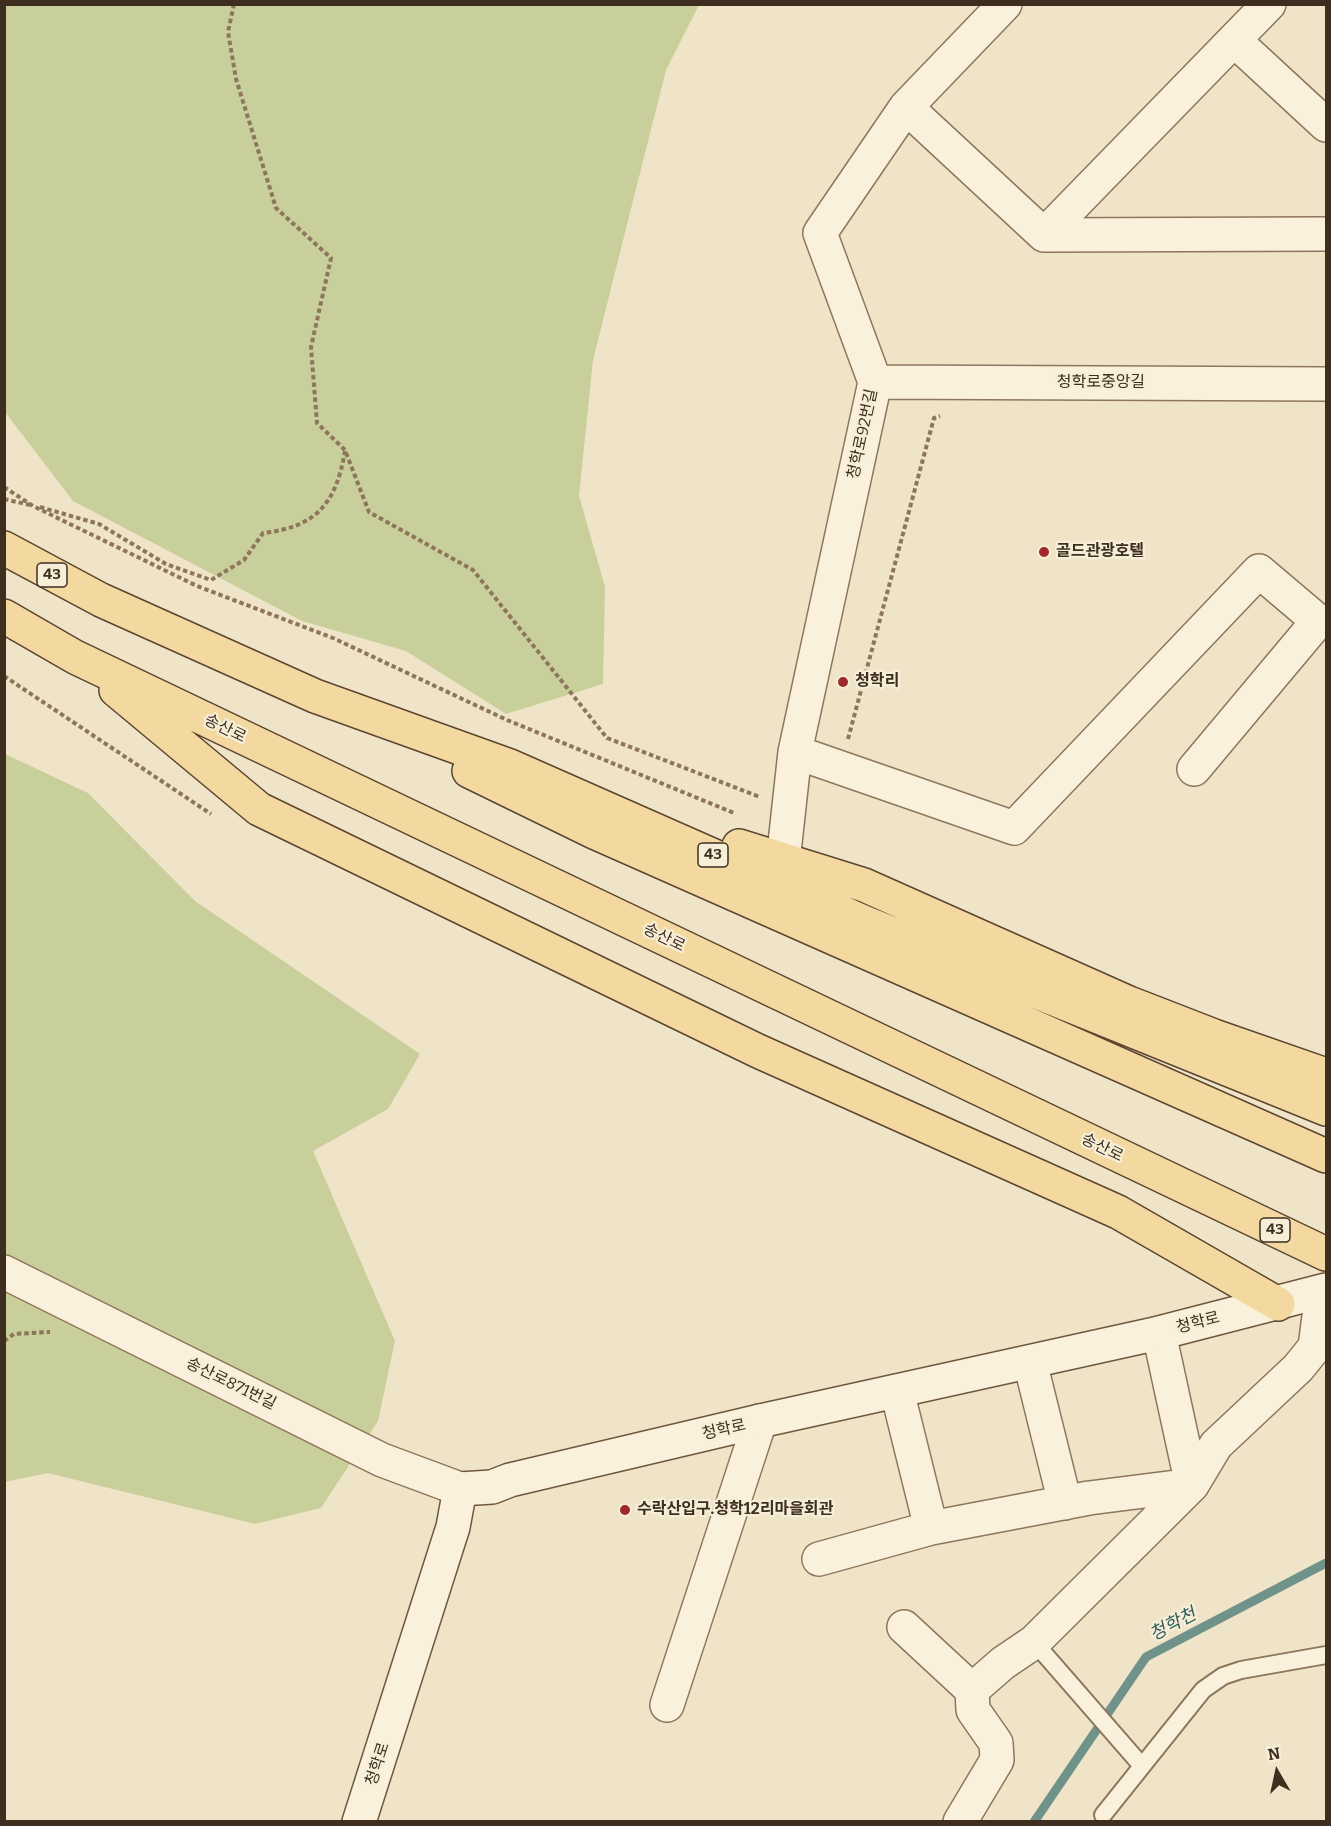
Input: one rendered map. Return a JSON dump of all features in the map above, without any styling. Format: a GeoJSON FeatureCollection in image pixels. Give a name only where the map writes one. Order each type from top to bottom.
{"type":"FeatureCollection","features":[{"type":"Feature","properties":{"kind":"main road","name":"43"},"geometry":{"type":"LineString","coordinates":[[4,548],[101,600],[315,696],[510,766],[866,923],[1326,1109]]}},
{"type":"Feature","properties":{"kind":"main road","name":"송산로"},"geometry":{"type":"LineString","coordinates":[[4,616],[75,657],[1326,1254]]}},
{"type":"Feature","properties":{"kind":"main road"},"geometry":{"type":"LineString","coordinates":[[75,657],[259,809],[758,1051],[1118,1212],[1278,1304]]}},
{"type":"Feature","properties":{"kind":"main road"},"geometry":{"type":"LineString","coordinates":[[315,696],[594,832],[1326,1156]]}},
{"type":"Feature","properties":{"kind":"main road"},"geometry":{"type":"LineString","coordinates":[[510,766],[783,861],[864,885],[1129,1003],[1214,1036],[1326,1075]]}},
{"type":"Feature","properties":{"kind":"main road"},"geometry":{"type":"LineString","coordinates":[[1214,1036],[1326,1056]]}},
{"type":"Feature","properties":{"kind":"street","name":"청학로92번길"},"geometry":{"type":"LineString","coordinates":[[783,861],[795,752],[875,382],[820,233],[906,106],[1005,4]]}},
{"type":"Feature","properties":{"kind":"street"},"geometry":{"type":"LineString","coordinates":[[1044,235],[1269,4]]}},
{"type":"Feature","properties":{"kind":"street"},"geometry":{"type":"LineString","coordinates":[[1234,40],[1326,125]]}},
{"type":"Feature","properties":{"kind":"street"},"geometry":{"type":"LineString","coordinates":[[906,106],[1044,235],[1326,234]]}},
{"type":"Feature","properties":{"kind":"street","name":"청학로중앙길"},"geometry":{"type":"LineString","coordinates":[[875,382],[1326,384]]}},
{"type":"Feature","properties":{"kind":"street"},"geometry":{"type":"LineString","coordinates":[[795,752],[1014,828],[1259,571],[1318,621],[1194,769]]}},
{"type":"Feature","properties":{"kind":"street","name":"송산로871번길"},"geometry":{"type":"LineString","coordinates":[[4,1272],[382,1460],[460,1489]]}},
{"type":"Feature","properties":{"kind":"street"},"geometry":{"type":"LineString","coordinates":[[972,1690],[1003,1663],[1045,1654],[1192,1485],[1216,1445],[1298,1368],[1315,1347],[1324,1291]]}},
{"type":"Feature","properties":{"kind":"street","name":"청학로"},"geometry":{"type":"LineString","coordinates":[[359,1821],[453,1527],[460,1489],[492,1487],[510,1480],[760,1421],[1159,1333],[1324,1291]]}},
{"type":"Feature","properties":{"kind":"street"},"geometry":{"type":"LineString","coordinates":[[1159,1333],[1192,1485]]}},
{"type":"Feature","properties":{"kind":"street"},"geometry":{"type":"LineString","coordinates":[[1030,1362],[1065,1503]]}},
{"type":"Feature","properties":{"kind":"street"},"geometry":{"type":"LineString","coordinates":[[897,1391],[931,1528]]}},
{"type":"Feature","properties":{"kind":"street"},"geometry":{"type":"LineString","coordinates":[[667,1705],[760,1421]]}},
{"type":"Feature","properties":{"kind":"street"},"geometry":{"type":"LineString","coordinates":[[819,1559],[931,1528],[1065,1503],[1192,1485]]}},
{"type":"Feature","properties":{"kind":"street"},"geometry":{"type":"LineString","coordinates":[[903,1627],[972,1690],[974,1710],[996,1743],[998,1760],[960,1821]]}},
{"type":"Feature","properties":{"kind":"lane"},"geometry":{"type":"LineString","coordinates":[[1045,1654],[1142,1766]]}},
{"type":"Feature","properties":{"kind":"lane"},"geometry":{"type":"LineString","coordinates":[[1103,1815],[1203,1690],[1223,1676],[1241,1670],[1326,1655]]}},
{"type":"Feature","properties":{"kind":"path"},"geometry":{"type":"LineString","coordinates":[[234,4],[228,32],[236,80],[276,208],[331,258],[311,348],[317,423],[345,450],[369,512],[473,570],[607,738],[789,808]]}},
{"type":"Feature","properties":{"kind":"path"},"geometry":{"type":"LineString","coordinates":[[840,768],[934,418]]}},
{"type":"Feature","properties":{"kind":"path"},"geometry":{"type":"LineString","coordinates":[[4,499],[99,524],[166,564],[211,580],[244,560],[263,533],[282,531],[303,524],[323,508],[336,488],[345,450]]}},
{"type":"Feature","properties":{"kind":"path"},"geometry":{"type":"LineString","coordinates":[[4,487],[33,506],[197,586],[333,638],[507,720],[742,816]]}},
{"type":"Feature","properties":{"kind":"green space"},"geometry":{"type":"Polygon","coordinates":[[[5,4],[699,5],[666,70],[593,360],[579,496],[605,587],[603,684],[506,714],[406,651],[302,621],[73,501],[5,412],[5,4]]]}},
{"type":"Feature","properties":{"kind":"green space"},"geometry":{"type":"Polygon","coordinates":[[[5,754],[88,793],[195,901],[420,1054],[388,1109],[313,1151],[395,1341],[378,1421],[321,1508],[255,1524],[48,1473],[5,1482],[5,754]]]}},
{"type":"Feature","properties":{"kind":"waterway","name":"청학천"},"geometry":{"type":"LineString","coordinates":[[1034,1822],[1146,1657],[1326,1563]]}},
{"type":"Feature","properties":{"kind":"place","name":"골드관광호텔"},"geometry":{"type":"Point","coordinates":[1044,552]}},
{"type":"Feature","properties":{"kind":"place","name":"청학리"},"geometry":{"type":"Point","coordinates":[843,682]}},
{"type":"Feature","properties":{"kind":"place","name":"수락산입구.청학12리마을회관"},"geometry":{"type":"Point","coordinates":[625,1510]}}]}
